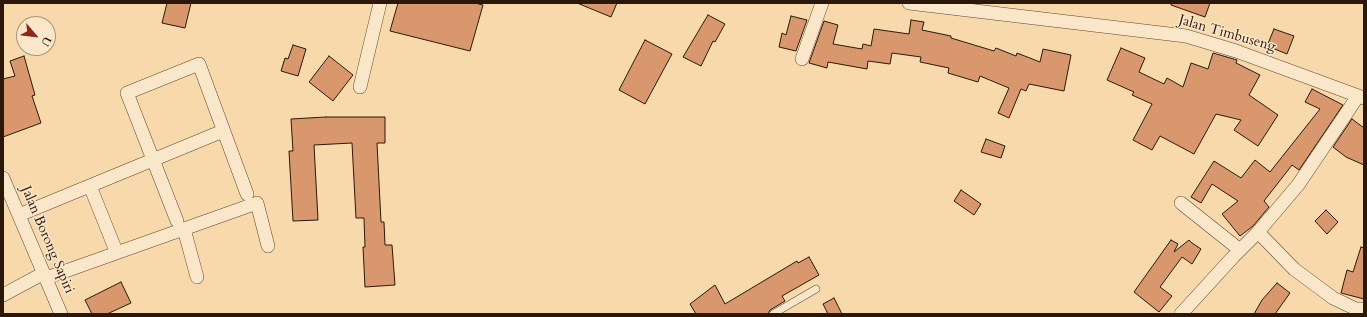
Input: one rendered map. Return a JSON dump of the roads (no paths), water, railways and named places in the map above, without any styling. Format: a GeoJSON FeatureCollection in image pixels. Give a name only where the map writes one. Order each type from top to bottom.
{"type":"FeatureCollection","features":[{"type":"Feature","properties":{"kind":"street"},"geometry":{"type":"LineString","coordinates":[[360,87],[380,3]]}},
{"type":"Feature","properties":{"kind":"street"},"geometry":{"type":"LineString","coordinates":[[802,59],[822,3]]}},
{"type":"Feature","properties":{"kind":"street","name":"Jalan Timbuseng"},"geometry":{"type":"LineString","coordinates":[[910,3],[1186,36],[1236,50],[1361,97]]}},
{"type":"Feature","properties":{"kind":"street"},"geometry":{"type":"LineString","coordinates":[[197,276],[181,225],[127,93],[199,64],[247,194]]}},
{"type":"Feature","properties":{"kind":"street"},"geometry":{"type":"LineString","coordinates":[[1182,314],[1258,232],[1298,185],[1361,97]]}},
{"type":"Feature","properties":{"kind":"street"},"geometry":{"type":"LineString","coordinates":[[19,215],[223,131]]}},
{"type":"Feature","properties":{"kind":"street","name":"Jalan Borong Sapiri"},"geometry":{"type":"LineString","coordinates":[[3,178],[61,314]]}},
{"type":"Feature","properties":{"kind":"street"},"geometry":{"type":"LineString","coordinates":[[90,186],[114,246]]}},
{"type":"Feature","properties":{"kind":"street"},"geometry":{"type":"LineString","coordinates":[[3,295],[45,276],[181,225],[257,203],[268,246]]}},
{"type":"Feature","properties":{"kind":"street"},"geometry":{"type":"LineString","coordinates":[[1181,203],[1240,250]]}},
{"type":"Feature","properties":{"kind":"street"},"geometry":{"type":"LineString","coordinates":[[1258,232],[1294,269],[1333,298],[1356,308],[1364,309]]}},
{"type":"Feature","properties":{"kind":"lane"},"geometry":{"type":"LineString","coordinates":[[773,314],[816,289]]}}]}
